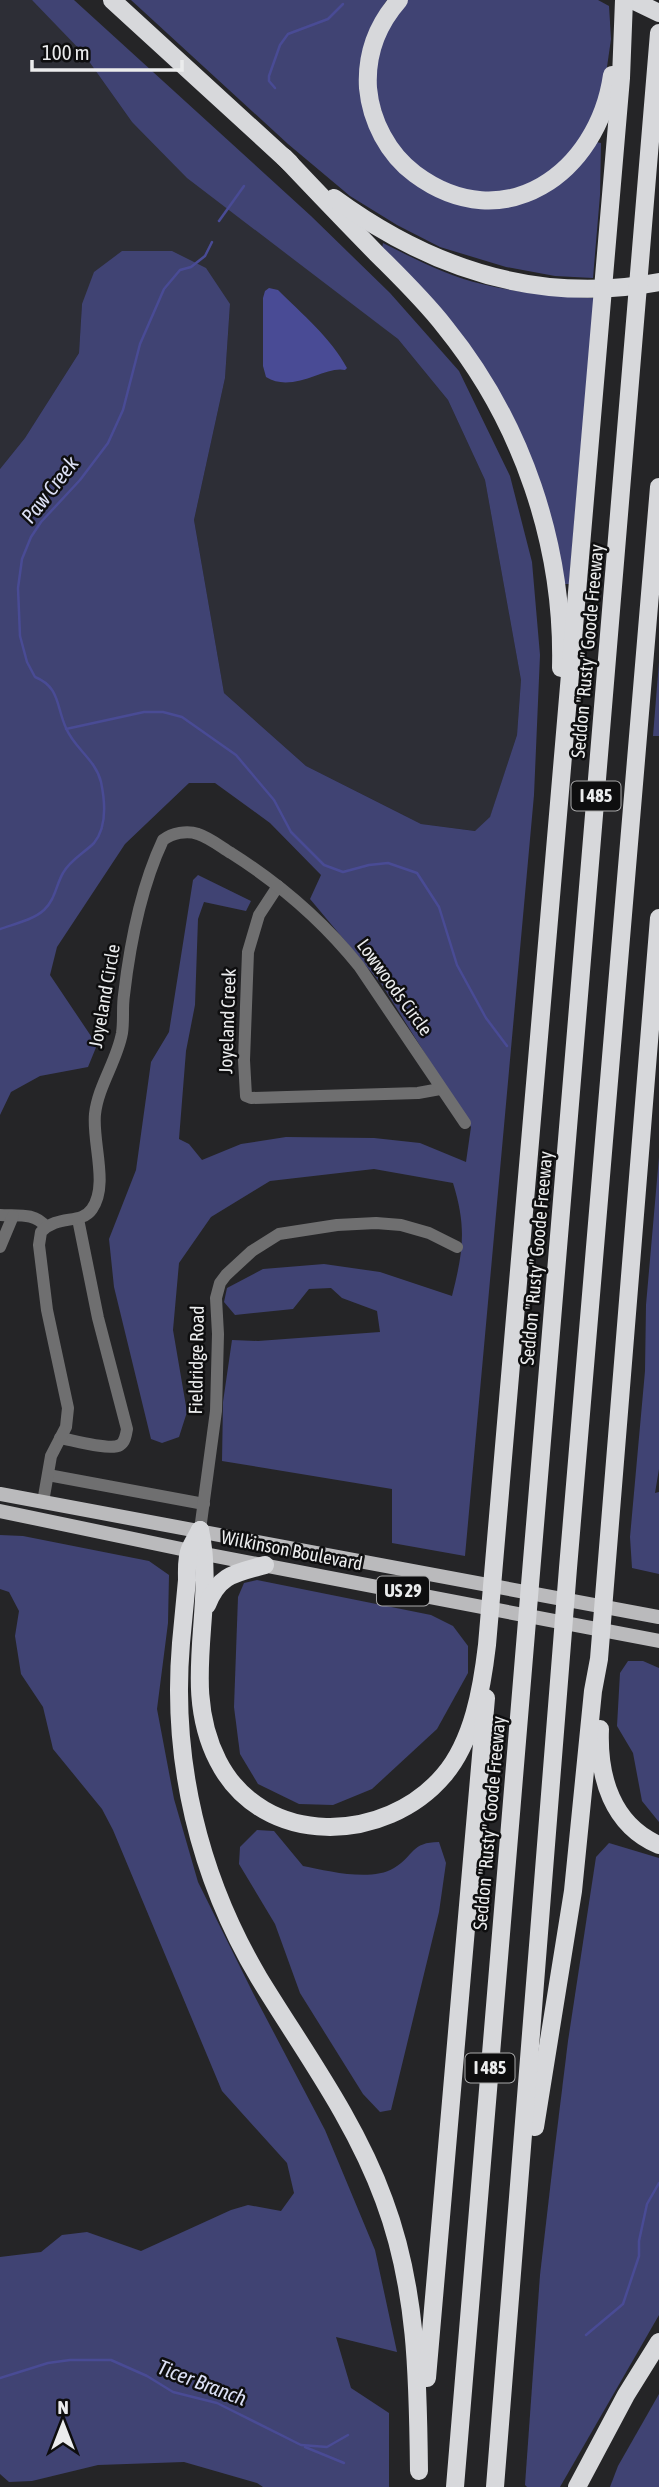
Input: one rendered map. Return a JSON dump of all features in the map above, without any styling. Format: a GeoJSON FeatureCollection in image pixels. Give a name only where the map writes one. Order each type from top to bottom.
{"type":"FeatureCollection","features":[{"type":"Feature","properties":{"kind":"highway"},"geometry":{"type":"LineString","coordinates":[[112,0],[284,157],[422,299],[446,327],[482,379],[527,468],[554,571],[561,631],[559,716],[562,749]]}},
{"type":"Feature","properties":{"kind":"highway"},"geometry":{"type":"LineString","coordinates":[[399,0],[382,24],[369,59],[369,98],[377,126],[385,141],[408,169],[440,190],[473,199],[491,200],[525,194],[554,179],[578,156],[598,124],[605,106],[624,0]]}},
{"type":"Feature","properties":{"kind":"highway"},"geometry":{"type":"LineString","coordinates":[[632,0],[659,13]]}},
{"type":"Feature","properties":{"kind":"highway"},"geometry":{"type":"LineString","coordinates":[[418,2479],[485,1709],[486,1654],[562,749],[568,716],[621,78],[621,26]]}},
{"type":"Feature","properties":{"kind":"highway","name":"Seddon \"Rusty\" Goode Freeway"},"geometry":{"type":"LineString","coordinates":[[455,2487],[659,33]]}},
{"type":"Feature","properties":{"kind":"highway"},"geometry":{"type":"LineString","coordinates":[[284,157],[355,213],[420,251],[466,269],[511,281],[573,289],[625,287],[659,282]]}},
{"type":"Feature","properties":{"kind":"highway","name":"I 485"},"geometry":{"type":"LineString","coordinates":[[495,2487],[568,1568],[659,487]]}},
{"type":"Feature","properties":{"kind":"highway"},"geometry":{"type":"LineString","coordinates":[[516,2238],[573,1891],[593,1691],[599,1659],[659,918]]}},
{"type":"Feature","properties":{"kind":"highway"},"geometry":{"type":"LineString","coordinates":[[200,1530],[181,1650],[179,1712],[192,1816],[213,1882],[236,1936],[341,2111],[384,2198],[402,2256],[414,2325],[418,2381],[418,2479]]}},
{"type":"Feature","properties":{"kind":"highway"},"geometry":{"type":"LineString","coordinates":[[197,1552],[202,1618],[198,1653],[200,1698],[208,1737],[220,1765],[232,1781],[258,1804],[281,1817],[306,1825],[334,1828],[365,1824],[401,1811],[432,1788],[459,1754],[467,1735],[486,1654]]}},
{"type":"Feature","properties":{"kind":"highway"},"geometry":{"type":"LineString","coordinates":[[202,1618],[216,1586],[226,1577],[265,1565]]}},
{"type":"Feature","properties":{"kind":"highway"},"geometry":{"type":"LineString","coordinates":[[599,1659],[599,1739],[605,1785],[614,1806],[625,1820],[638,1833],[659,1845]]}},
{"type":"Feature","properties":{"kind":"highway"},"geometry":{"type":"LineString","coordinates":[[577,2487],[626,2395],[659,2342]]}},
{"type":"Feature","properties":{"kind":"main road","name":"Wilkinson Boulevard"},"geometry":{"type":"LineString","coordinates":[[0,1494],[659,1617]]}},
{"type":"Feature","properties":{"kind":"main road"},"geometry":{"type":"LineString","coordinates":[[0,1502],[76,1515],[140,1518]]}},
{"type":"Feature","properties":{"kind":"main road","name":"Wilkinson Boulevard"},"geometry":{"type":"LineString","coordinates":[[0,1511],[659,1641]]}},
{"type":"Feature","properties":{"kind":"street","name":"Joyeland Circle"},"geometry":{"type":"LineString","coordinates":[[78,1219],[91,1212],[97,1200],[99,1186],[95,1114],[121,1035],[124,996],[143,888],[163,841],[176,834],[197,834],[247,863],[278,886]]}},
{"type":"Feature","properties":{"kind":"street","name":"Joyeland Creek"},"geometry":{"type":"LineString","coordinates":[[278,886],[259,915],[248,952],[244,1060],[246,1096],[418,1093],[440,1089]]}},
{"type":"Feature","properties":{"kind":"street","name":"Lowwoods Circle"},"geometry":{"type":"LineString","coordinates":[[278,886],[345,948],[465,1123]]}},
{"type":"Feature","properties":{"kind":"street"},"geometry":{"type":"LineString","coordinates":[[0,1247],[7,1216],[30,1216],[40,1220],[46,1227]]}},
{"type":"Feature","properties":{"kind":"street"},"geometry":{"type":"LineString","coordinates":[[43,1502],[51,1456],[60,1438],[66,1427],[68,1408],[54,1352],[39,1245],[41,1232],[46,1227],[59,1220],[78,1219],[98,1318],[127,1429],[125,1439],[120,1445],[111,1447],[60,1438]]}},
{"type":"Feature","properties":{"kind":"street","name":"Fieldridge Road"},"geometry":{"type":"LineString","coordinates":[[200,1530],[216,1411],[216,1298],[220,1283],[226,1275],[252,1251],[279,1234],[337,1224],[401,1225],[429,1233],[457,1247]]}},
{"type":"Feature","properties":{"kind":"street"},"geometry":{"type":"LineString","coordinates":[[48,1475],[204,1504]]}},
{"type":"Feature","properties":{"kind":"shaded area"},"geometry":{"type":"Polygon","coordinates":[[[0,0],[32,0],[37,4],[83,53],[132,122],[398,339],[448,400],[485,480],[521,680],[517,735],[490,818],[476,831],[421,824],[306,766],[224,693],[194,520],[225,378],[230,304],[82,304],[79,353],[25,438],[0,469],[0,0]]]}},
{"type":"Feature","properties":{"kind":"shaded area"},"geometry":{"type":"Polygon","coordinates":[[[32,0],[74,0],[311,216],[390,293],[459,371],[510,476],[532,562],[540,655],[534,795],[465,1556],[392,1543],[392,1489],[222,1461],[223,1402],[232,1340],[258,1341],[380,1332],[377,1311],[342,1298],[331,1288],[309,1289],[293,1309],[235,1315],[224,1302],[227,1288],[263,1269],[324,1264],[380,1272],[452,1296],[462,1240],[460,1213],[453,1183],[374,1169],[270,1181],[211,1217],[179,1263],[173,1330],[187,1412],[179,1437],[162,1443],[151,1439],[114,1287],[109,1239],[136,1170],[151,1062],[169,1032],[193,880],[198,875],[251,901],[246,911],[204,902],[198,919],[195,1005],[186,1051],[179,1139],[189,1144],[202,1160],[241,1144],[286,1137],[374,1138],[420,1143],[466,1162],[471,1127],[382,985],[310,899],[321,875],[270,823],[215,783],[189,783],[125,844],[57,947],[50,975],[97,1045],[88,1067],[40,1076],[11,1092],[0,1115],[0,469],[25,438],[79,353],[82,304],[94,272],[122,251],[172,251],[206,268],[230,304],[225,378],[194,520],[224,693],[306,766],[421,824],[475,831],[490,817],[517,735],[521,680],[485,480],[448,400],[398,339],[187,178],[132,122],[83,53],[32,0]]]}},
{"type":"Feature","properties":{"kind":"shaded area"},"geometry":{"type":"Polygon","coordinates":[[[131,0],[387,0],[374,21],[366,42],[361,64],[360,88],[425,189],[521,201],[596,142],[601,143],[593,278],[555,276],[506,267],[440,247],[397,225],[350,196],[288,144],[131,0]]]}},
{"type":"Feature","properties":{"kind":"shaded area"},"geometry":{"type":"Polygon","coordinates":[[[406,0],[598,0],[609,6],[611,39],[604,88],[583,141],[539,181],[501,192],[476,193],[437,181],[399,150],[387,130],[376,92],[376,66],[380,43],[406,0]]]}},
{"type":"Feature","properties":{"kind":"shaded area"},"geometry":{"type":"Polygon","coordinates":[[[383,243],[469,281],[538,294],[594,298],[569,584],[562,584],[501,397],[468,343],[382,248],[383,243]]]}},
{"type":"Feature","properties":{"kind":"shaded area"},"geometry":{"type":"Polygon","coordinates":[[[269,288],[278,290],[316,327],[340,357],[347,368],[345,370],[328,371],[287,382],[266,377],[263,366],[263,298],[269,288]]]}},
{"type":"Feature","properties":{"kind":"shaded area"},"geometry":{"type":"Polygon","coordinates":[[[659,662],[659,736],[653,736],[659,662]]]}},
{"type":"Feature","properties":{"kind":"shaded area"},"geometry":{"type":"Polygon","coordinates":[[[659,1157],[659,1469],[655,1493],[659,1492],[659,1574],[632,1568],[630,1537],[645,1371],[646,1305],[659,1157]]]}},
{"type":"Feature","properties":{"kind":"shaded area"},"geometry":{"type":"Polygon","coordinates":[[[0,1535],[23,1536],[149,1561],[169,1575],[168,1623],[157,1709],[174,1799],[198,1882],[325,2130],[375,2250],[397,2352],[336,2337],[351,2388],[389,2413],[389,2487],[263,2487],[184,2462],[98,2465],[32,2481],[9,2482],[0,2474],[0,2257],[41,2252],[62,2235],[87,2232],[141,2251],[231,2210],[248,2205],[281,2211],[294,2193],[287,2163],[222,2091],[113,1830],[102,1809],[53,1749],[43,1707],[21,1674],[15,1636],[19,1611],[9,1592],[0,1589],[0,1535]]]}},
{"type":"Feature","properties":{"kind":"shaded area"},"geometry":{"type":"Polygon","coordinates":[[[257,1580],[431,1615],[453,1626],[468,1646],[468,1673],[437,1729],[372,1789],[333,1805],[299,1804],[258,1784],[240,1754],[234,1707],[238,1597],[244,1583],[257,1580]]]}},
{"type":"Feature","properties":{"kind":"shaded area"},"geometry":{"type":"Polygon","coordinates":[[[628,1661],[643,1661],[659,1668],[659,1822],[642,1801],[633,1753],[617,1726],[620,1673],[628,1661]]]}},
{"type":"Feature","properties":{"kind":"shaded area"},"geometry":{"type":"Polygon","coordinates":[[[257,1830],[274,1831],[303,1866],[362,1875],[385,1872],[401,1863],[423,1844],[439,1842],[446,1863],[439,1912],[391,2110],[380,2112],[363,2094],[300,1993],[275,1924],[239,1864],[240,1847],[257,1830]]]}},
{"type":"Feature","properties":{"kind":"shaded area"},"geometry":{"type":"Polygon","coordinates":[[[609,1843],[659,1858],[659,2315],[560,2487],[527,2487],[525,2485],[540,2275],[568,2041],[596,1857],[609,1843]]]}},
{"type":"Feature","properties":{"kind":"shaded area"},"geometry":{"type":"Polygon","coordinates":[[[659,2394],[659,2487],[610,2487],[618,2466],[659,2394]]]}},
{"type":"Feature","properties":{"kind":"waterway","name":"Paw Creek"},"geometry":{"type":"LineString","coordinates":[[275,88],[269,81],[269,76],[280,45],[288,34],[328,19],[343,4]]}},
{"type":"Feature","properties":{"kind":"waterway","name":"Paw Creek"},"geometry":{"type":"LineString","coordinates":[[219,221],[244,186]]}},
{"type":"Feature","properties":{"kind":"waterway","name":"Paw Creek"},"geometry":{"type":"LineString","coordinates":[[0,929],[34,916],[48,906],[66,868],[94,843],[102,829],[104,813],[98,774],[70,735],[53,692],[35,677],[27,662],[20,636],[18,588],[22,559],[41,522],[80,480],[108,443],[123,410],[140,344],[164,289],[180,270],[191,267],[205,256],[212,242]]}},
{"type":"Feature","properties":{"kind":"waterway"},"geometry":{"type":"LineString","coordinates":[[66,729],[144,712],[163,712],[182,717],[236,755],[274,800],[291,832],[324,865],[343,872],[388,863],[417,873],[439,907],[457,965],[486,1018],[507,1046]]}},
{"type":"Feature","properties":{"kind":"waterway","name":"Ticer Branch"},"geometry":{"type":"LineString","coordinates":[[586,2335],[623,2304],[639,2256],[639,2241],[647,2204],[659,2183]]}},
{"type":"Feature","properties":{"kind":"waterway","name":"Ticer Branch"},"geometry":{"type":"LineString","coordinates":[[0,2378],[48,2363],[111,2360],[147,2376],[173,2392],[217,2403],[301,2445],[327,2447],[348,2435]]}},
{"type":"Feature","properties":{"kind":"waterway"},"geometry":{"type":"LineString","coordinates":[[305,2447],[344,2463]]}}]}
